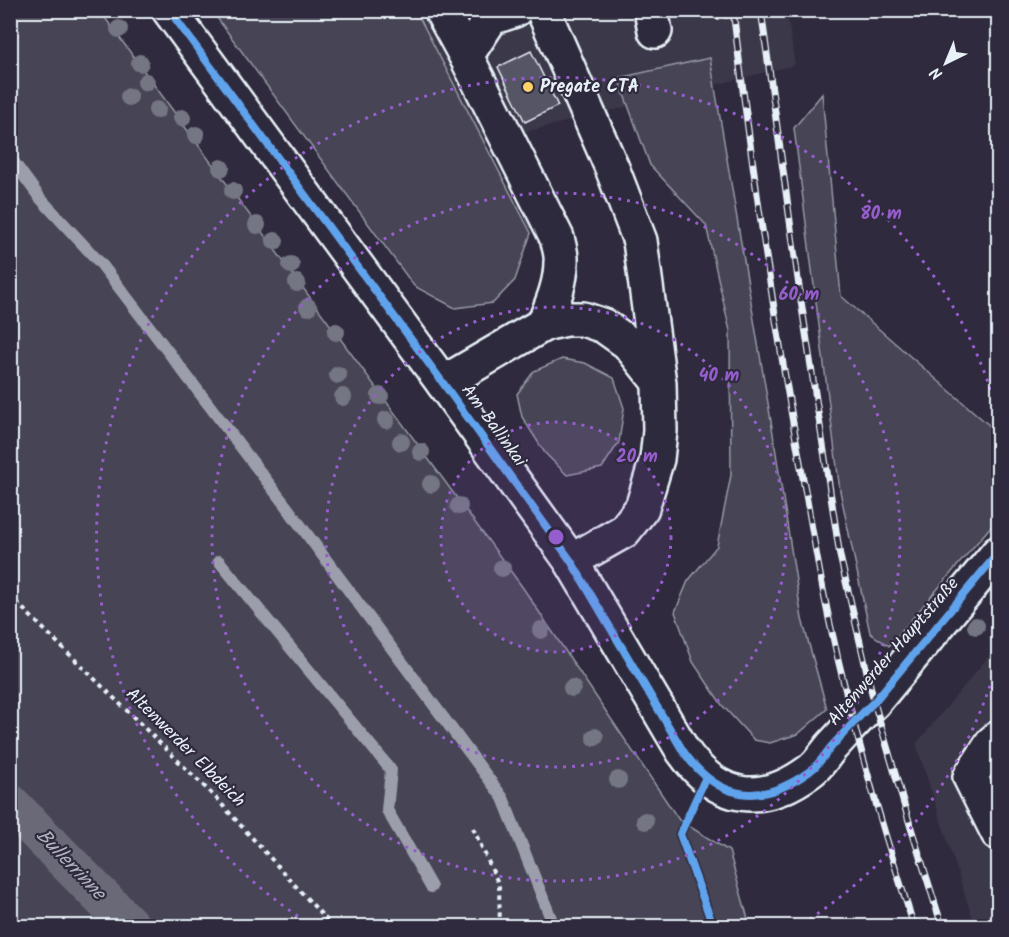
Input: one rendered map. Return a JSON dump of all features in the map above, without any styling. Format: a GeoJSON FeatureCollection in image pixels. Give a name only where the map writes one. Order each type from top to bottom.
{"type":"FeatureCollection","features":[{"type":"Feature","properties":{"kind":"street","name":"Am Ballinkai"},"geometry":{"type":"LineString","coordinates":[[169,10],[571,561],[693,765],[719,786],[748,795],[783,788],[812,770]]}},
{"type":"Feature","properties":{"kind":"street"},"geometry":{"type":"LineString","coordinates":[[441,10],[557,238],[562,261],[558,285],[544,324]]}},
{"type":"Feature","properties":{"kind":"street"},"geometry":{"type":"LineString","coordinates":[[466,56],[491,18],[515,10]]}},
{"type":"Feature","properties":{"kind":"street"},"geometry":{"type":"LineString","coordinates":[[543,10],[612,168],[640,241],[659,383],[660,431],[657,459],[642,508],[624,531],[571,561]]}},
{"type":"Feature","properties":{"kind":"street"},"geometry":{"type":"LineString","coordinates":[[443,383],[544,324],[567,319],[583,319],[604,326],[628,343],[659,383]]}},
{"type":"Feature","properties":{"kind":"street","name":"Altenwerder Hauptstraße"},"geometry":{"type":"LineString","coordinates":[[812,770],[874,702],[999,554]]}},
{"type":"Feature","properties":{"kind":"street"},"geometry":{"type":"LineString","coordinates":[[999,738],[993,742],[970,777],[999,833]]}},
{"type":"Feature","properties":{"kind":"path"},"geometry":{"type":"LineString","coordinates":[[714,10],[715,18],[775,10]]}},
{"type":"Feature","properties":{"kind":"path"},"geometry":{"type":"LineString","coordinates":[[473,828],[499,885],[501,927]]}},
{"type":"Feature","properties":{"kind":"shaded area"},"geometry":{"type":"Polygon","coordinates":[[[10,11],[100,11],[523,588],[679,820],[729,851],[750,926],[11,926],[10,11]]]}},
{"type":"Feature","properties":{"kind":"shaded area"},"geometry":{"type":"Polygon","coordinates":[[[212,11],[416,11],[531,233],[515,280],[493,303],[455,308],[414,286],[212,11]]]}},
{"type":"Feature","properties":{"kind":"shaded area"},"geometry":{"type":"Polygon","coordinates":[[[213,11],[787,11],[795,65],[477,144],[213,11]]]}},
{"type":"Feature","properties":{"kind":"shaded area"},"geometry":{"type":"Polygon","coordinates":[[[710,58],[802,619],[827,709],[798,734],[770,743],[754,740],[722,705],[693,662],[675,612],[688,581],[717,546],[731,475],[730,331],[706,225],[650,165],[618,78],[710,58]]]}},
{"type":"Feature","properties":{"kind":"shaded area"},"geometry":{"type":"Polygon","coordinates":[[[822,94],[841,296],[998,433],[998,518],[889,646],[870,633],[840,491],[794,128],[822,94]]]}},
{"type":"Feature","properties":{"kind":"shaded area"},"geometry":{"type":"Polygon","coordinates":[[[562,359],[585,363],[614,378],[624,408],[619,442],[602,468],[567,475],[545,453],[522,417],[517,394],[534,371],[562,359]]]}},
{"type":"Feature","properties":{"kind":"shaded area"},"geometry":{"type":"Polygon","coordinates":[[[998,645],[998,926],[975,926],[916,744],[998,645]]]}},
{"type":"Feature","properties":{"kind":"building","name":"Pregate CTA"},"geometry":{"type":"Polygon","coordinates":[[[531,51],[558,106],[525,122],[498,67],[531,51]]]}},
{"type":"Feature","properties":{"kind":"waterway"},"geometry":{"type":"LineString","coordinates":[[10,157],[40,198],[102,265],[289,510],[503,798],[554,926]]}},
{"type":"Feature","properties":{"kind":"waterway"},"geometry":{"type":"LineString","coordinates":[[219,561],[391,770],[387,810],[431,887]]}},
{"type":"Feature","properties":{"kind":"waterway","name":"Bullerrinne"},"geometry":{"type":"LineString","coordinates":[[10,804],[130,926]]}},
{"type":"Feature","properties":{"kind":"railway"},"geometry":{"type":"LineString","coordinates":[[733,10],[774,307],[823,592],[858,741],[914,926]]}},
{"type":"Feature","properties":{"kind":"railway"},"geometry":{"type":"LineString","coordinates":[[761,10],[801,301],[840,556],[874,702],[942,926]]}},
{"type":"Feature","properties":{"kind":"cycle path"},"geometry":{"type":"LineString","coordinates":[[169,10],[571,561],[683,751],[696,768],[711,780],[726,789],[758,794],[792,783],[813,769],[874,702],[998,553]]}},
{"type":"Feature","properties":{"kind":"cycle path"},"geometry":{"type":"LineString","coordinates":[[706,777],[680,834],[713,926]]}},
{"type":"Feature","properties":{"kind":"place","name":"Pregate CTA"},"geometry":{"type":"Point","coordinates":[528,87]}}]}
